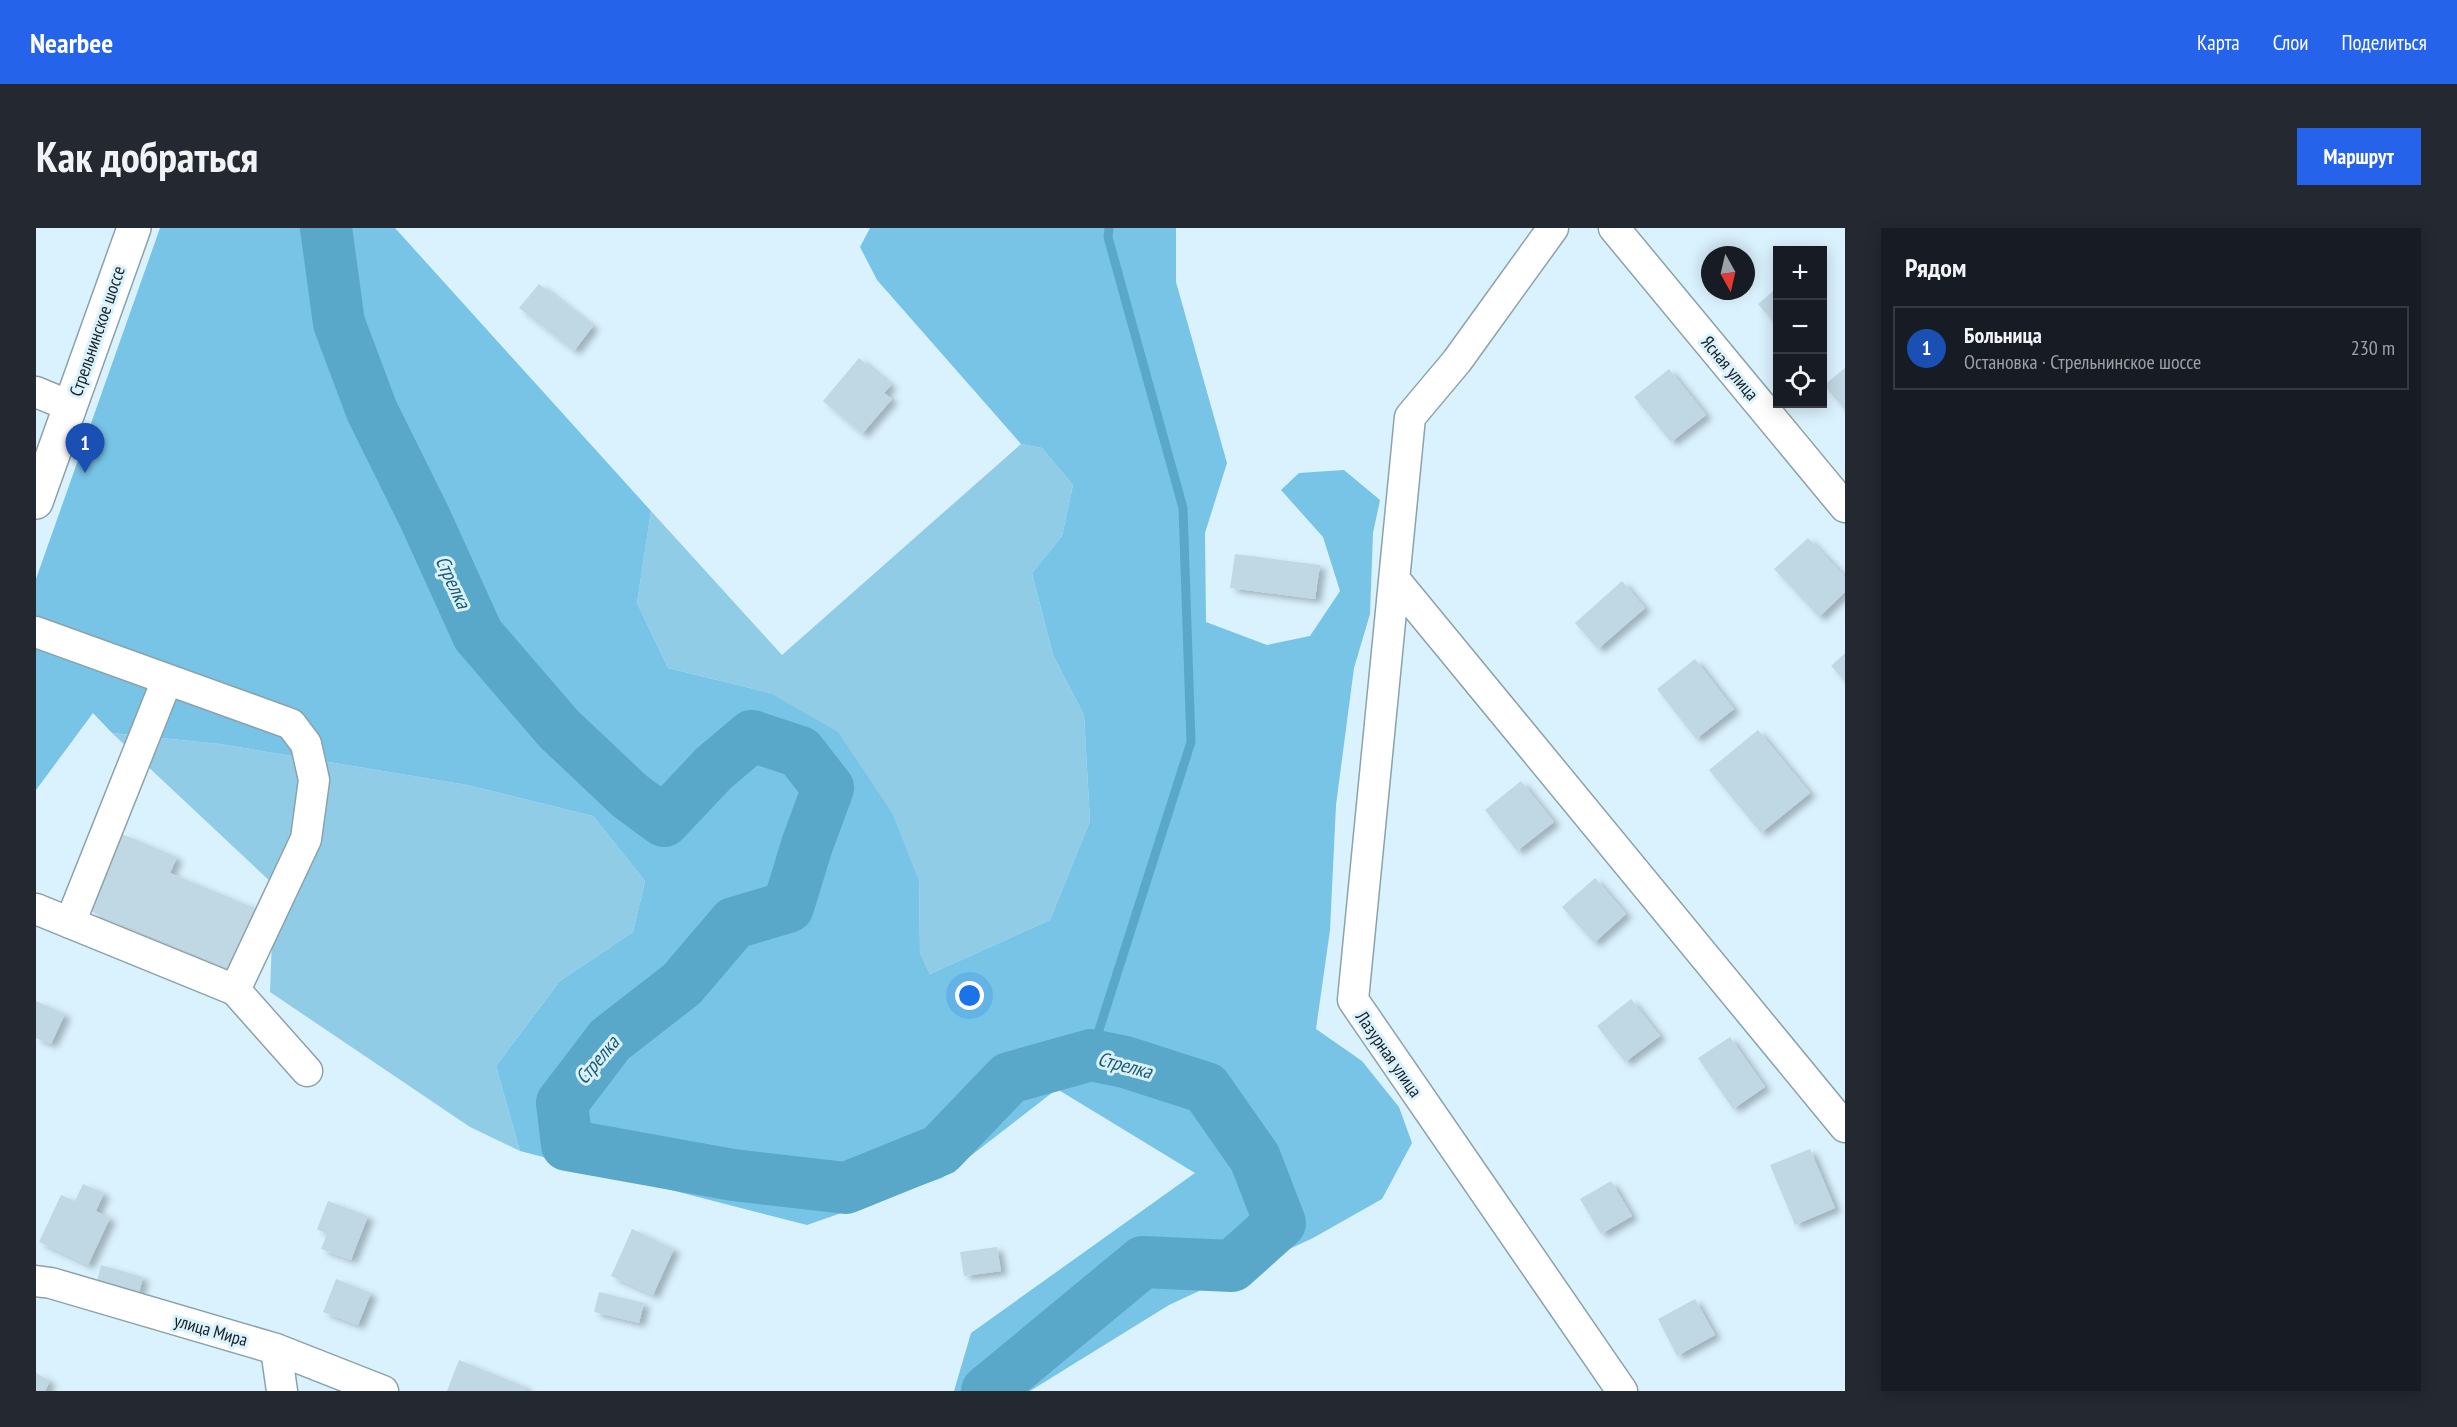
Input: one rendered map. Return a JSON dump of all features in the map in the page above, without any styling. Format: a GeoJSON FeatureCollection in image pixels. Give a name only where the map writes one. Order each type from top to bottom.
{"type":"FeatureCollection","features":[{"type":"Feature","properties":{"kind":"main road","name":"Стрельнинское шоссе"},"geometry":{"type":"LineString","coordinates":[[36,502],[134,228]]}},
{"type":"Feature","properties":{"kind":"street","name":"Лазурная улица"},"geometry":{"type":"LineString","coordinates":[[1553,228],[1457,361],[1410,417],[1353,1000],[1622,1391]]}},
{"type":"Feature","properties":{"kind":"street","name":"Ясная улица"},"geometry":{"type":"LineString","coordinates":[[1614,228],[1845,507]]}},
{"type":"Feature","properties":{"kind":"street"},"geometry":{"type":"LineString","coordinates":[[36,392],[70,406]]}},
{"type":"Feature","properties":{"kind":"street"},"geometry":{"type":"LineString","coordinates":[[1394,583],[1845,1127]]}},
{"type":"Feature","properties":{"kind":"street"},"geometry":{"type":"LineString","coordinates":[[36,632],[291,724],[306,744],[314,780],[306,839],[235,990]]}},
{"type":"Feature","properties":{"kind":"street"},"geometry":{"type":"LineString","coordinates":[[70,923],[167,680]]}},
{"type":"Feature","properties":{"kind":"street"},"geometry":{"type":"LineString","coordinates":[[36,909],[235,990],[307,1071]]}},
{"type":"Feature","properties":{"kind":"street","name":"улица Мира"},"geometry":{"type":"LineString","coordinates":[[36,1281],[51,1283],[276,1349],[383,1391]]}},
{"type":"Feature","properties":{"kind":"street"},"geometry":{"type":"LineString","coordinates":[[276,1349],[282,1391]]}},
{"type":"Feature","properties":{"kind":"shaded area"},"geometry":{"type":"Polygon","coordinates":[[[160,228],[395,228],[651,511],[637,603],[668,668],[770,693],[838,732],[892,813],[919,881],[920,953],[930,974],[1050,920],[1090,821],[1084,715],[1053,655],[1032,573],[1062,536],[1073,485],[1042,448],[1021,444],[877,280],[860,247],[870,228],[1176,228],[1176,282],[1227,463],[1205,533],[1206,622],[1267,645],[1310,636],[1340,591],[1323,537],[1281,490],[1299,473],[1344,470],[1380,500],[1373,533],[1370,614],[1354,668],[1336,805],[1330,930],[1316,1029],[1362,1061],[1399,1107],[1412,1143],[1382,1199],[1313,1238],[1169,1305],[1030,1391],[954,1391],[971,1333],[1195,1173],[1057,1089],[942,1178],[807,1225],[520,1151],[496,1066],[560,981],[633,932],[645,881],[593,816],[467,785],[220,744],[112,733],[93,713],[36,790],[36,579],[160,228]]]}},
{"type":"Feature","properties":{"kind":"shaded area"},"geometry":{"type":"Polygon","coordinates":[[[1021,444],[1042,448],[1073,485],[1062,536],[1032,573],[1053,655],[1084,715],[1090,821],[1050,920],[930,974],[920,953],[919,881],[770,693],[668,668],[637,603],[651,511],[782,655],[1021,444]]]}},
{"type":"Feature","properties":{"kind":"shaded area"},"geometry":{"type":"Polygon","coordinates":[[[112,733],[220,744],[467,785],[593,816],[645,881],[633,932],[560,981],[496,1066],[520,1151],[470,1127],[270,992],[274,885],[112,733]]]}},
{"type":"Feature","properties":{"kind":"building"},"geometry":{"type":"Polygon","coordinates":[[[539,284],[593,326],[574,351],[519,308],[539,284]]]}},
{"type":"Feature","properties":{"kind":"building"},"geometry":{"type":"Polygon","coordinates":[[[1773,291],[1773,321],[1758,304],[1773,291]]]}},
{"type":"Feature","properties":{"kind":"building"},"geometry":{"type":"Polygon","coordinates":[[[859,358],[891,385],[884,393],[892,399],[862,434],[823,401],[859,358]]]}},
{"type":"Feature","properties":{"kind":"building"},"geometry":{"type":"Polygon","coordinates":[[[1845,368],[1845,410],[1827,389],[1827,383],[1845,368]]]}},
{"type":"Feature","properties":{"kind":"building"},"geometry":{"type":"Polygon","coordinates":[[[1669,369],[1706,415],[1671,442],[1634,397],[1669,369]]]}},
{"type":"Feature","properties":{"kind":"building"},"geometry":{"type":"Polygon","coordinates":[[[1808,538],[1845,577],[1845,592],[1819,617],[1774,569],[1808,538]]]}},
{"type":"Feature","properties":{"kind":"building"},"geometry":{"type":"Polygon","coordinates":[[[1235,554],[1320,565],[1315,599],[1230,588],[1235,554]]]}},
{"type":"Feature","properties":{"kind":"building"},"geometry":{"type":"Polygon","coordinates":[[[1622,581],[1645,608],[1598,649],[1575,623],[1622,581]]]}},
{"type":"Feature","properties":{"kind":"building"},"geometry":{"type":"Polygon","coordinates":[[[1845,653],[1845,681],[1831,666],[1845,653]]]}},
{"type":"Feature","properties":{"kind":"building"},"geometry":{"type":"Polygon","coordinates":[[[1695,659],[1734,709],[1696,739],[1657,689],[1695,659]]]}},
{"type":"Feature","properties":{"kind":"building"},"geometry":{"type":"Polygon","coordinates":[[[1758,730],[1810,793],[1761,833],[1709,770],[1758,730]]]}},
{"type":"Feature","properties":{"kind":"building"},"geometry":{"type":"Polygon","coordinates":[[[1521,781],[1554,822],[1517,851],[1485,810],[1521,781]]]}},
{"type":"Feature","properties":{"kind":"building"},"geometry":{"type":"Polygon","coordinates":[[[122,834],[177,857],[170,873],[255,908],[229,968],[90,911],[122,834]]]}},
{"type":"Feature","properties":{"kind":"building"},"geometry":{"type":"Polygon","coordinates":[[[1595,878],[1626,914],[1594,943],[1562,907],[1595,878]]]}},
{"type":"Feature","properties":{"kind":"building"},"geometry":{"type":"Polygon","coordinates":[[[1631,999],[1660,1036],[1625,1062],[1597,1026],[1631,999]]]}},
{"type":"Feature","properties":{"kind":"building"},"geometry":{"type":"Polygon","coordinates":[[[36,1001],[65,1014],[51,1044],[36,1038],[36,1001]]]}},
{"type":"Feature","properties":{"kind":"building"},"geometry":{"type":"Polygon","coordinates":[[[1730,1037],[1765,1087],[1733,1109],[1698,1058],[1730,1037]]]}},
{"type":"Feature","properties":{"kind":"building"},"geometry":{"type":"Polygon","coordinates":[[[1810,1149],[1835,1208],[1795,1225],[1770,1165],[1810,1149]]]}},
{"type":"Feature","properties":{"kind":"building"},"geometry":{"type":"Polygon","coordinates":[[[1611,1181],[1632,1216],[1601,1234],[1580,1199],[1611,1181]]]}},
{"type":"Feature","properties":{"kind":"building"},"geometry":{"type":"Polygon","coordinates":[[[83,1184],[104,1193],[96,1211],[110,1218],[88,1265],[39,1242],[61,1195],[75,1201],[83,1184]]]}},
{"type":"Feature","properties":{"kind":"building"},"geometry":{"type":"Polygon","coordinates":[[[328,1201],[368,1216],[351,1260],[321,1249],[327,1234],[317,1229],[328,1201]]]}},
{"type":"Feature","properties":{"kind":"building"},"geometry":{"type":"Polygon","coordinates":[[[632,1229],[674,1249],[653,1295],[611,1276],[632,1229]]]}},
{"type":"Feature","properties":{"kind":"building"},"geometry":{"type":"Polygon","coordinates":[[[997,1247],[1001,1271],[964,1276],[960,1252],[997,1247]]]}},
{"type":"Feature","properties":{"kind":"building"},"geometry":{"type":"Polygon","coordinates":[[[101,1265],[143,1277],[139,1293],[97,1281],[101,1265]]]}},
{"type":"Feature","properties":{"kind":"building"},"geometry":{"type":"Polygon","coordinates":[[[336,1279],[371,1293],[358,1325],[323,1312],[336,1279]]]}},
{"type":"Feature","properties":{"kind":"building"},"geometry":{"type":"Polygon","coordinates":[[[599,1292],[644,1303],[639,1323],[594,1312],[599,1292]]]}},
{"type":"Feature","properties":{"kind":"building"},"geometry":{"type":"Polygon","coordinates":[[[1695,1299],[1715,1335],[1677,1356],[1658,1319],[1695,1299]]]}},
{"type":"Feature","properties":{"kind":"building"},"geometry":{"type":"Polygon","coordinates":[[[459,1360],[526,1387],[525,1391],[447,1391],[459,1360]]]}},
{"type":"Feature","properties":{"kind":"building"},"geometry":{"type":"Polygon","coordinates":[[[36,1373],[50,1381],[45,1391],[36,1391],[36,1373]]]}},
{"type":"Feature","properties":{"kind":"waterway","name":"Стрелка"},"geometry":{"type":"LineString","coordinates":[[326,228],[339,323],[372,411],[425,518],[478,635],[559,729],[630,796],[664,821],[714,768],[752,736],[800,752],[828,788],[788,907],[734,923],[682,984],[610,1040],[562,1103],[567,1145],[733,1175],[846,1188],[940,1150],[1009,1078],[1091,1055],[1125,1062],[1206,1088],[1255,1158],[1280,1223],[1232,1266],[1143,1262],[987,1391]]}},
{"type":"Feature","properties":{"kind":"waterway"},"geometry":{"type":"LineString","coordinates":[[1091,1055],[1191,742],[1183,508],[1108,237],[1109,228]]}},
{"type":"Feature","properties":{"kind":"place","name":"Больница"},"geometry":{"type":"Point","coordinates":[85,473]}}]}
